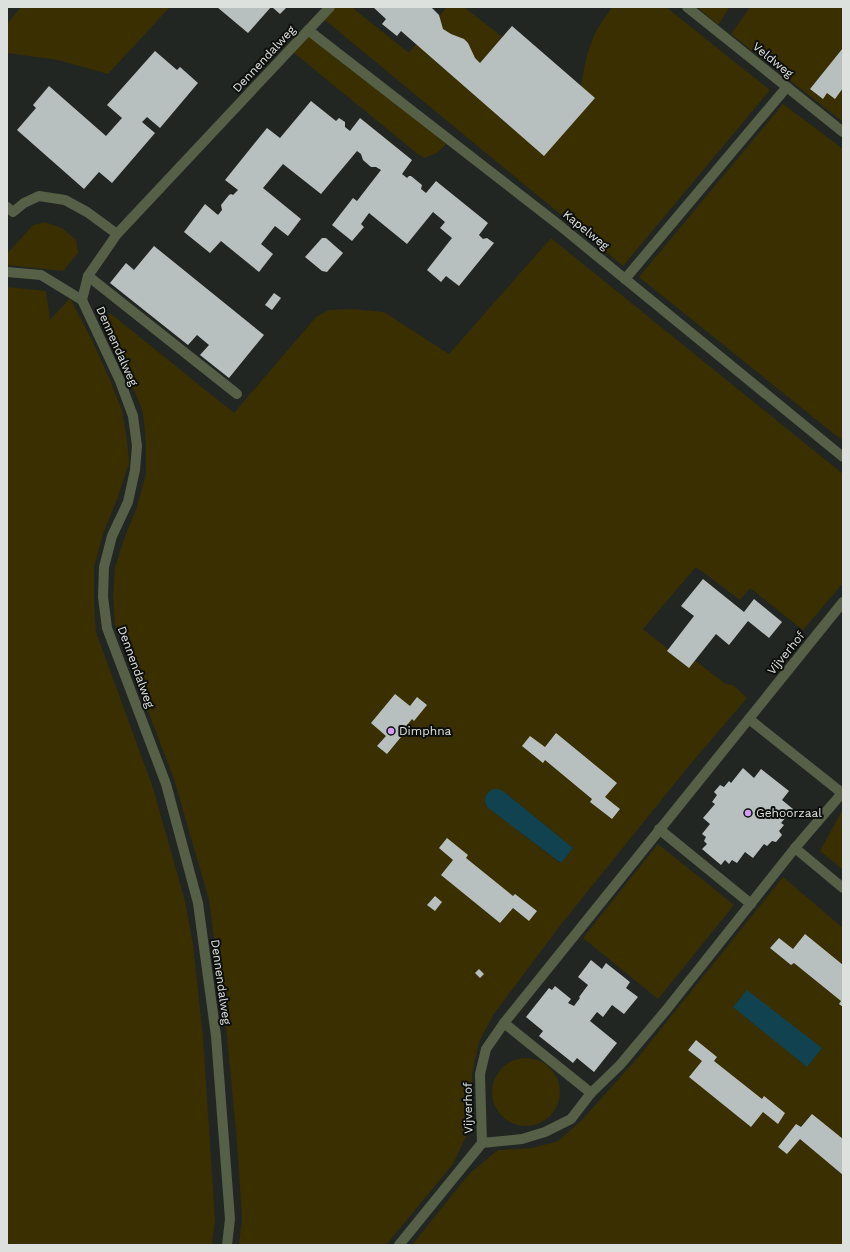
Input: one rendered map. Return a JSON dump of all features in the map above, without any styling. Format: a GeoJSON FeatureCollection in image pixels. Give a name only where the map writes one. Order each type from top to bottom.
{"type":"FeatureCollection","features":[{"type":"Feature","properties":{"kind":"lane","name":"Dennendalweg"},"geometry":{"type":"LineString","coordinates":[[227,1245],[230,1219],[216,1043],[198,902],[166,784],[107,628],[102,597],[104,567],[112,536],[128,502],[135,470],[137,446],[133,416],[120,381],[82,300],[88,276],[117,234],[330,7]]}},
{"type":"Feature","properties":{"kind":"lane","name":"Veldweg"},"geometry":{"type":"LineString","coordinates":[[687,7],[786,88],[843,132]]}},
{"type":"Feature","properties":{"kind":"lane","name":"Kapelweg"},"geometry":{"type":"LineString","coordinates":[[308,30],[559,224],[843,457]]}},
{"type":"Feature","properties":{"kind":"lane"},"geometry":{"type":"LineString","coordinates":[[625,279],[786,88]]}},
{"type":"Feature","properties":{"kind":"lane"},"geometry":{"type":"LineString","coordinates":[[7,207],[13,212],[24,203],[39,196],[65,200],[87,212],[117,234]]}},
{"type":"Feature","properties":{"kind":"lane"},"geometry":{"type":"LineString","coordinates":[[7,272],[41,275],[82,300]]}},
{"type":"Feature","properties":{"kind":"lane"},"geometry":{"type":"LineString","coordinates":[[88,276],[237,394]]}},
{"type":"Feature","properties":{"kind":"lane","name":"Vijverhof"},"geometry":{"type":"LineString","coordinates":[[749,719],[842,793],[795,848],[667,1009],[620,1065],[592,1093],[571,1119],[545,1132],[522,1139],[482,1143],[480,1074],[486,1050],[504,1023],[843,602]]}},
{"type":"Feature","properties":{"kind":"lane"},"geometry":{"type":"LineString","coordinates":[[659,829],[751,904]]}},
{"type":"Feature","properties":{"kind":"lane"},"geometry":{"type":"LineString","coordinates":[[795,848],[843,888]]}},
{"type":"Feature","properties":{"kind":"lane"},"geometry":{"type":"LineString","coordinates":[[504,1023],[592,1093]]}},
{"type":"Feature","properties":{"kind":"lane"},"geometry":{"type":"LineString","coordinates":[[400,1245],[482,1143]]}},
{"type":"Feature","properties":{"kind":"shaded area"},"geometry":{"type":"Polygon","coordinates":[[[21,7],[170,7],[108,74],[58,60],[7,53],[7,24],[21,7]]]}},
{"type":"Feature","properties":{"kind":"shaded area"},"geometry":{"type":"Polygon","coordinates":[[[328,7],[355,7],[354,9],[409,53],[447,7],[464,7],[559,81],[579,104],[583,75],[590,46],[598,28],[612,7],[666,7],[770,90],[623,266],[320,16],[328,7]]]}},
{"type":"Feature","properties":{"kind":"shaded area"},"geometry":{"type":"Polygon","coordinates":[[[697,7],[728,7],[729,8],[718,25],[697,7]]]}},
{"type":"Feature","properties":{"kind":"shaded area"},"geometry":{"type":"Polygon","coordinates":[[[750,7],[843,7],[843,122],[731,34],[750,7]]]}},
{"type":"Feature","properties":{"kind":"shaded area"},"geometry":{"type":"Polygon","coordinates":[[[309,32],[446,144],[437,153],[424,158],[419,155],[293,52],[309,32]]]}},
{"type":"Feature","properties":{"kind":"shaded area"},"geometry":{"type":"Polygon","coordinates":[[[783,104],[843,149],[843,441],[639,277],[783,104]]]}},
{"type":"Feature","properties":{"kind":"shaded area"},"geometry":{"type":"Polygon","coordinates":[[[45,222],[62,228],[76,240],[78,253],[63,271],[7,265],[7,254],[33,225],[45,222]]]}},
{"type":"Feature","properties":{"kind":"shaded area"},"geometry":{"type":"Polygon","coordinates":[[[551,238],[843,474],[843,583],[803,630],[750,588],[740,600],[696,567],[643,629],[685,663],[690,657],[726,684],[733,685],[747,698],[688,767],[563,922],[493,1015],[479,1042],[472,1074],[472,1100],[469,1130],[453,1164],[386,1245],[239,1245],[242,1219],[237,1142],[227,1036],[209,900],[174,779],[115,625],[113,596],[115,568],[124,539],[136,510],[146,474],[146,446],[143,412],[117,349],[103,322],[110,313],[234,413],[316,317],[329,310],[353,309],[384,312],[449,354],[551,238]],[[503,791],[485,803],[488,807],[560,863],[573,848],[503,791]]]}},
{"type":"Feature","properties":{"kind":"shaded area"},"geometry":{"type":"Polygon","coordinates":[[[7,287],[46,291],[50,320],[70,298],[92,340],[122,411],[129,463],[118,497],[104,531],[94,567],[96,632],[153,788],[185,901],[193,945],[203,1037],[215,1219],[212,1245],[7,1245],[7,287]]]}},
{"type":"Feature","properties":{"kind":"shaded area"},"geometry":{"type":"Polygon","coordinates":[[[843,809],[843,870],[820,851],[843,809]]]}},
{"type":"Feature","properties":{"kind":"shaded area"},"geometry":{"type":"Polygon","coordinates":[[[658,844],[734,905],[658,999],[583,938],[658,844]]]}},
{"type":"Feature","properties":{"kind":"shaded area"},"geometry":{"type":"Polygon","coordinates":[[[783,877],[843,928],[843,1245],[412,1245],[469,1174],[498,1150],[532,1148],[558,1141],[582,1120],[640,1055],[783,877]]]}},
{"type":"Feature","properties":{"kind":"shaded area"},"geometry":{"type":"Polygon","coordinates":[[[526,1058],[539,1060],[550,1068],[558,1079],[560,1092],[558,1105],[550,1116],[539,1124],[526,1126],[513,1124],[502,1116],[494,1105],[492,1092],[494,1079],[502,1068],[513,1060],[526,1058]]]}},
{"type":"Feature","properties":{"kind":"water"},"geometry":{"type":"Polygon","coordinates":[[[493,789],[503,791],[573,848],[561,863],[487,807],[485,802],[486,797],[493,789]]]}},
{"type":"Feature","properties":{"kind":"water"},"geometry":{"type":"Polygon","coordinates":[[[747,990],[822,1048],[807,1067],[733,1007],[747,990]]]}},
{"type":"Feature","properties":{"kind":"building"},"geometry":{"type":"Polygon","coordinates":[[[217,7],[271,7],[248,33],[217,7]]]}},
{"type":"Feature","properties":{"kind":"building"},"geometry":{"type":"Polygon","coordinates":[[[272,7],[287,7],[280,14],[272,7]]]}},
{"type":"Feature","properties":{"kind":"building"},"geometry":{"type":"Polygon","coordinates":[[[373,7],[431,7],[439,15],[443,29],[464,39],[468,43],[475,58],[480,63],[512,26],[595,98],[544,156],[401,31],[397,36],[382,24],[386,19],[373,7]]]}},
{"type":"Feature","properties":{"kind":"building"},"geometry":{"type":"Polygon","coordinates":[[[843,48],[843,88],[835,99],[827,93],[823,99],[810,89],[843,48]]]}},
{"type":"Feature","properties":{"kind":"building"},"geometry":{"type":"Polygon","coordinates":[[[155,51],[177,70],[180,67],[198,83],[160,128],[147,117],[142,122],[155,133],[112,183],[99,172],[84,189],[17,130],[36,108],[33,105],[49,86],[106,136],[122,118],[107,105],[155,51]]]}},
{"type":"Feature","properties":{"kind":"building"},"geometry":{"type":"Polygon","coordinates":[[[311,101],[336,121],[339,118],[345,122],[345,127],[350,131],[360,118],[412,160],[402,174],[407,178],[411,176],[422,185],[421,189],[426,193],[436,181],[488,223],[479,235],[483,239],[487,238],[494,243],[459,286],[446,276],[441,282],[427,270],[452,238],[440,228],[445,222],[433,212],[407,244],[369,213],[361,224],[364,227],[352,241],[332,225],[353,198],[357,201],[381,170],[376,167],[371,167],[363,160],[361,154],[357,151],[321,194],[283,164],[263,188],[301,219],[288,236],[275,226],[261,244],[273,254],[259,272],[221,241],[210,253],[184,232],[205,204],[218,215],[222,210],[221,205],[229,195],[233,195],[238,190],[225,180],[267,128],[280,138],[311,101]]]}},
{"type":"Feature","properties":{"kind":"building"},"geometry":{"type":"Polygon","coordinates":[[[322,238],[326,238],[343,253],[327,272],[322,271],[305,257],[322,238]]]}},
{"type":"Feature","properties":{"kind":"building"},"geometry":{"type":"Polygon","coordinates":[[[154,246],[264,335],[229,378],[200,355],[209,345],[197,335],[188,345],[110,283],[126,263],[134,270],[154,246]]]}},
{"type":"Feature","properties":{"kind":"building"},"geometry":{"type":"Polygon","coordinates":[[[274,293],[281,298],[272,310],[265,305],[274,293]]]}},
{"type":"Feature","properties":{"kind":"building"},"geometry":{"type":"Polygon","coordinates":[[[703,579],[744,612],[754,599],[782,622],[769,638],[748,621],[729,645],[716,634],[689,668],[667,651],[694,616],[681,606],[703,579]]]}},
{"type":"Feature","properties":{"kind":"building"},"geometry":{"type":"Polygon","coordinates":[[[395,694],[410,706],[417,697],[427,705],[414,721],[412,719],[399,735],[401,737],[387,754],[377,746],[386,736],[371,723],[395,694]]]}},
{"type":"Feature","properties":{"kind":"building"},"geometry":{"type":"Polygon","coordinates":[[[556,733],[617,783],[605,797],[620,809],[612,819],[590,802],[592,799],[545,760],[543,763],[522,746],[530,736],[545,747],[556,733]]]}},
{"type":"Feature","properties":{"kind":"building","name":"Gehoorzaal"},"geometry":{"type":"Polygon","coordinates":[[[743,768],[754,778],[761,769],[789,791],[782,800],[793,809],[781,823],[784,825],[779,831],[782,835],[776,842],[772,841],[767,846],[764,844],[753,858],[745,852],[737,863],[732,860],[729,864],[725,860],[721,865],[702,849],[707,844],[704,841],[706,837],[702,834],[710,824],[703,818],[715,804],[712,802],[717,795],[714,792],[720,785],[724,787],[729,781],[731,783],[743,768]]]}},
{"type":"Feature","properties":{"kind":"building"},"geometry":{"type":"Polygon","coordinates":[[[447,838],[468,855],[466,858],[513,896],[515,894],[537,911],[529,921],[513,908],[500,923],[441,875],[453,860],[439,848],[447,838]]]}},
{"type":"Feature","properties":{"kind":"building"},"geometry":{"type":"Polygon","coordinates":[[[435,896],[442,902],[435,911],[427,905],[435,896]]]}},
{"type":"Feature","properties":{"kind":"building"},"geometry":{"type":"Polygon","coordinates":[[[805,934],[843,965],[843,1007],[839,1004],[841,1001],[794,963],[791,965],[770,948],[779,938],[793,949],[805,934]]]}},
{"type":"Feature","properties":{"kind":"building"},"geometry":{"type":"Polygon","coordinates":[[[591,960],[602,969],[606,963],[630,982],[626,988],[638,997],[624,1014],[612,1005],[603,1017],[597,1012],[590,1021],[617,1043],[594,1072],[577,1058],[573,1063],[539,1036],[543,1031],[526,1017],[549,988],[552,990],[555,986],[571,999],[568,1003],[574,1006],[588,985],[578,977],[591,960]]]}},
{"type":"Feature","properties":{"kind":"building"},"geometry":{"type":"Polygon","coordinates":[[[479,969],[484,974],[480,978],[475,973],[479,969]]]}},
{"type":"Feature","properties":{"kind":"building"},"geometry":{"type":"Polygon","coordinates":[[[696,1040],[717,1057],[714,1061],[762,1099],[764,1096],[785,1113],[778,1124],[763,1112],[751,1127],[689,1077],[702,1061],[688,1050],[696,1040]]]}},
{"type":"Feature","properties":{"kind":"building"},"geometry":{"type":"Polygon","coordinates":[[[812,1114],[843,1139],[843,1175],[800,1139],[787,1154],[778,1147],[796,1124],[801,1127],[812,1114]]]}},
{"type":"Feature","properties":{"kind":"place","name":"Dimphna"},"geometry":{"type":"Point","coordinates":[391,731]}},
{"type":"Feature","properties":{"kind":"place","name":"Gehoorzaal"},"geometry":{"type":"Point","coordinates":[748,813]}}]}
